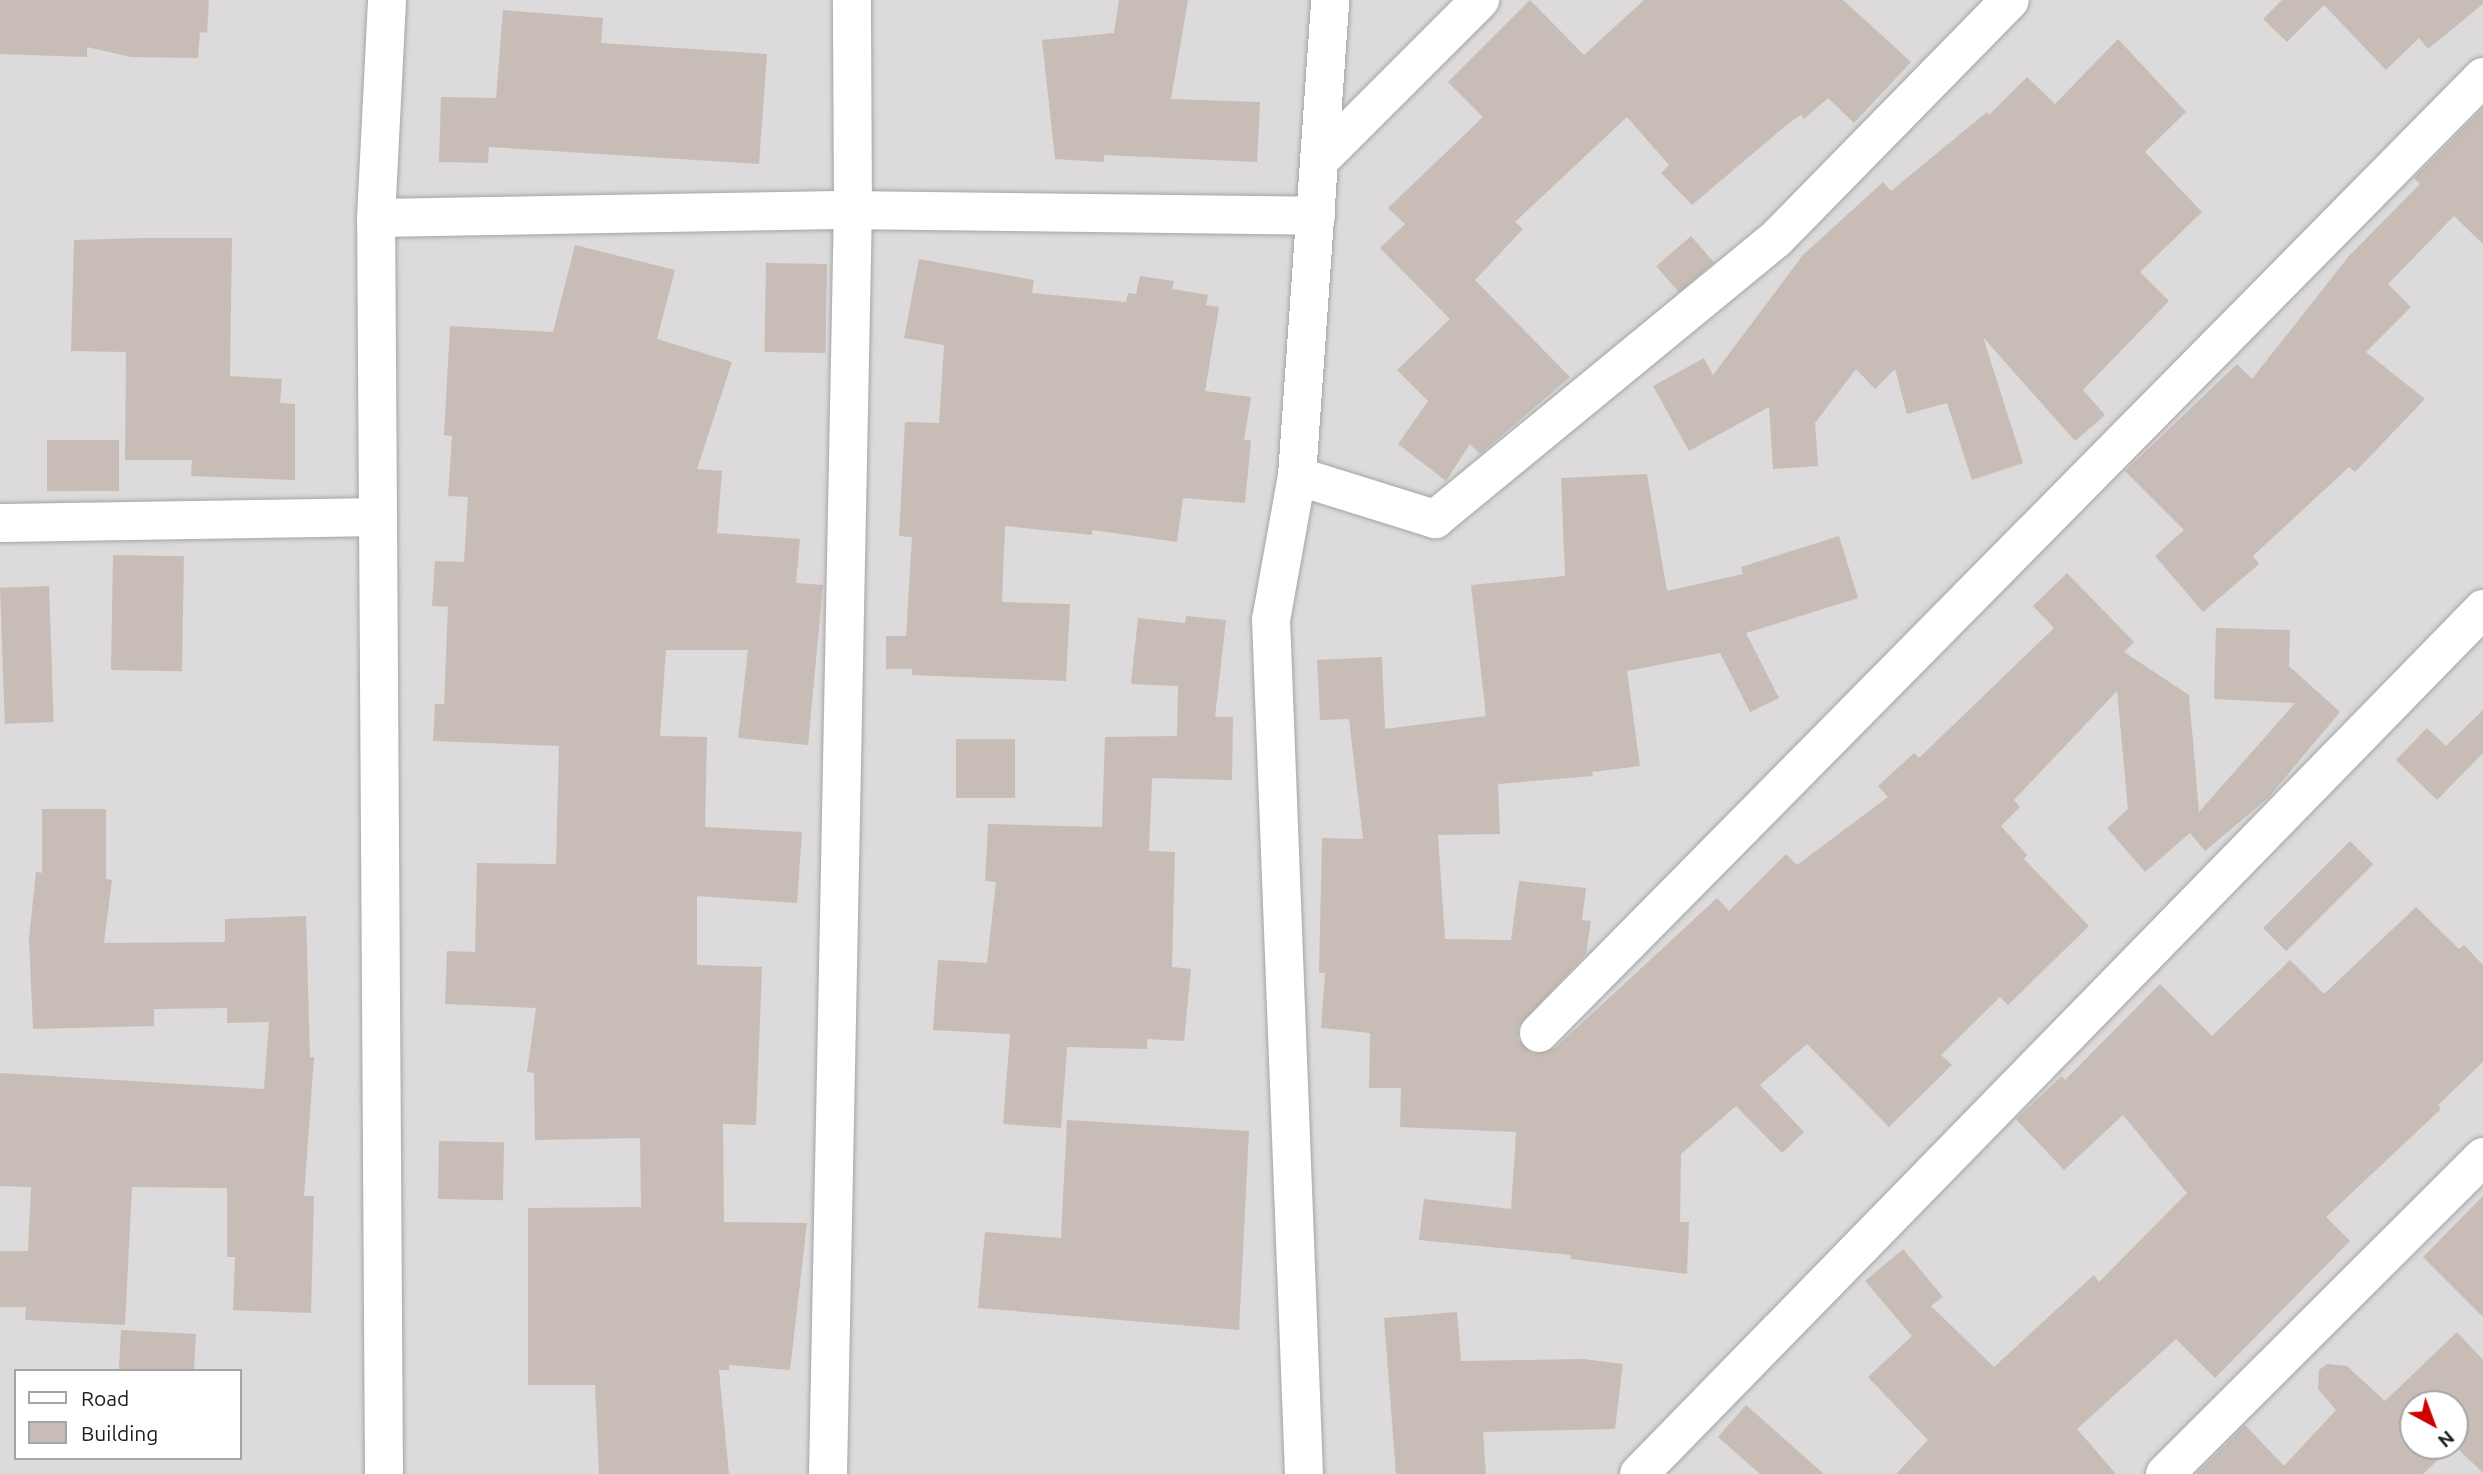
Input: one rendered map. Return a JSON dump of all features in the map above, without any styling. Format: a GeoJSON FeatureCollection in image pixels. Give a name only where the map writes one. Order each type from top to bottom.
{"type":"FeatureCollection","features":[{"type":"Feature","properties":{"kind":"street"},"geometry":{"type":"LineString","coordinates":[[384,1474],[376,218],[387,0]]}},
{"type":"Feature","properties":{"kind":"street"},"geometry":{"type":"LineString","coordinates":[[828,1474],[853,210],[852,0]]}},
{"type":"Feature","properties":{"kind":"street"},"geometry":{"type":"LineString","coordinates":[[1304,1474],[1271,620],[1297,476],[1330,0]]}},
{"type":"Feature","properties":{"kind":"street"},"geometry":{"type":"LineString","coordinates":[[1321,159],[1480,0]]}},
{"type":"Feature","properties":{"kind":"street"},"geometry":{"type":"LineString","coordinates":[[1297,476],[1434,519],[1776,239],[2010,0]]}},
{"type":"Feature","properties":{"kind":"street"},"geometry":{"type":"LineString","coordinates":[[1539,1033],[2483,77]]}},
{"type":"Feature","properties":{"kind":"street"},"geometry":{"type":"LineString","coordinates":[[376,218],[853,210],[1316,216]]}},
{"type":"Feature","properties":{"kind":"street"},"geometry":{"type":"LineString","coordinates":[[0,523],[378,517]]}},
{"type":"Feature","properties":{"kind":"street"},"geometry":{"type":"LineString","coordinates":[[1639,1474],[2483,609]]}},
{"type":"Feature","properties":{"kind":"street"},"geometry":{"type":"LineString","coordinates":[[2165,1474],[2483,1157]]}},
{"type":"Feature","properties":{"kind":"shaded area"},"geometry":{"type":"Polygon","coordinates":[[[0,0],[2483,0],[2483,1474],[0,1474],[0,0]]]}},
{"type":"Feature","properties":{"kind":"building"},"geometry":{"type":"Polygon","coordinates":[[[0,0],[209,0],[207,33],[200,32],[198,58],[131,57],[87,47],[87,57],[0,54],[0,0]]]}},
{"type":"Feature","properties":{"kind":"building"},"geometry":{"type":"Polygon","coordinates":[[[1119,0],[1188,0],[1171,99],[1260,102],[1257,162],[1104,155],[1104,162],[1055,159],[1042,40],[1114,33],[1119,0]]]}},
{"type":"Feature","properties":{"kind":"building"},"geometry":{"type":"Polygon","coordinates":[[[1530,0],[1584,55],[1644,0],[1843,0],[1911,62],[1854,123],[1828,98],[1804,119],[1801,115],[1789,123],[1692,205],[1661,173],[1669,165],[1627,117],[1515,222],[1523,229],[1475,280],[1570,377],[1480,454],[1470,444],[1446,481],[1398,444],[1428,401],[1397,370],[1450,319],[1380,248],[1405,224],[1388,208],[1483,117],[1448,82],[1530,0]]]}},
{"type":"Feature","properties":{"kind":"building"},"geometry":{"type":"Polygon","coordinates":[[[2282,0],[2483,0],[2483,4],[2428,49],[2419,38],[2386,70],[2324,5],[2287,42],[2263,19],[2282,0]]]}},
{"type":"Feature","properties":{"kind":"building"},"geometry":{"type":"Polygon","coordinates":[[[503,10],[603,18],[601,43],[767,54],[759,164],[489,147],[488,163],[439,162],[441,97],[496,98],[503,10]]]}},
{"type":"Feature","properties":{"kind":"building"},"geometry":{"type":"Polygon","coordinates":[[[2118,39],[2186,112],[2145,152],[2202,212],[2140,272],[2169,301],[2083,390],[2105,415],[2075,441],[1983,337],[2023,463],[1972,480],[1947,403],[1907,414],[1895,369],[1875,389],[1856,369],[1815,423],[1818,466],[1773,469],[1769,407],[1689,451],[1653,386],[1704,358],[1713,375],[1803,255],[1883,182],[1891,191],[1987,112],[1989,115],[2027,77],[2055,104],[2118,39]]]}},
{"type":"Feature","properties":{"kind":"building"},"geometry":{"type":"Polygon","coordinates":[[[2483,108],[2483,244],[2454,216],[2388,284],[2411,307],[2366,352],[2425,399],[2355,472],[2349,467],[2253,556],[2259,564],[2203,612],[2155,556],[2184,530],[2125,471],[2237,364],[2252,379],[2349,256],[2420,184],[2414,178],[2483,108]]]}},
{"type":"Feature","properties":{"kind":"building"},"geometry":{"type":"Polygon","coordinates":[[[1691,236],[1714,262],[1679,293],[1656,266],[1691,236]]]}},
{"type":"Feature","properties":{"kind":"building"},"geometry":{"type":"Polygon","coordinates":[[[232,238],[230,376],[282,379],[280,403],[295,404],[295,480],[191,476],[192,460],[125,460],[126,352],[71,351],[74,240],[232,238]]]}},
{"type":"Feature","properties":{"kind":"building"},"geometry":{"type":"Polygon","coordinates":[[[575,245],[675,270],[657,339],[732,362],[697,469],[722,471],[717,533],[800,539],[796,583],[823,585],[808,745],[738,738],[748,650],[666,650],[660,736],[707,737],[705,827],[802,832],[797,903],[697,896],[697,965],[762,967],[756,1125],[723,1124],[724,1222],[807,1223],[790,1370],[729,1365],[729,1370],[719,1370],[729,1474],[599,1474],[595,1385],[528,1385],[528,1208],[641,1207],[640,1138],[535,1140],[534,1073],[527,1072],[536,1008],[445,1004],[447,951],[475,952],[477,863],[556,864],[559,746],[433,741],[435,704],[444,704],[448,607],[432,606],[435,561],[464,562],[468,497],[448,496],[452,436],[444,435],[450,326],[553,332],[575,245]]]}},
{"type":"Feature","properties":{"kind":"building"},"geometry":{"type":"Polygon","coordinates":[[[919,259],[1034,280],[1032,293],[1126,302],[1128,293],[1136,294],[1140,276],[1174,281],[1172,289],[1208,295],[1206,305],[1219,307],[1205,391],[1251,397],[1244,440],[1251,440],[1245,503],[1183,498],[1177,542],[1092,530],[1092,535],[1005,526],[1002,602],[1070,604],[1066,681],[912,675],[912,669],[886,669],[886,636],[906,636],[912,537],[899,536],[905,422],[939,423],[944,345],[904,338],[919,259]]]}},
{"type":"Feature","properties":{"kind":"building"},"geometry":{"type":"Polygon","coordinates":[[[766,263],[827,264],[825,353],[764,352],[766,263]]]}},
{"type":"Feature","properties":{"kind":"building"},"geometry":{"type":"Polygon","coordinates":[[[47,440],[119,440],[119,491],[47,491],[47,440]]]}},
{"type":"Feature","properties":{"kind":"building"},"geometry":{"type":"Polygon","coordinates":[[[1647,474],[1667,591],[1743,574],[1741,567],[1839,536],[1858,598],[1746,633],[1779,698],[1750,712],[1720,653],[1627,671],[1640,766],[1592,772],[1593,776],[1498,784],[1500,834],[1438,835],[1445,939],[1511,940],[1519,881],[1586,888],[1582,920],[1591,921],[1586,954],[1518,1027],[1518,1039],[1533,1054],[1555,1048],[1717,898],[1729,911],[1786,854],[1797,865],[1888,797],[1878,786],[1914,753],[1919,758],[2054,628],[2033,606],[2067,573],[2134,642],[2124,652],[2189,695],[2199,812],[2295,703],[2214,699],[2216,628],[2290,630],[2289,666],[2340,712],[2268,798],[2205,851],[2190,833],[2145,872],[2107,828],[2128,809],[2117,691],[2014,800],[2020,807],[2001,826],[2027,855],[2024,859],[2089,926],[2008,1005],[2000,997],[1941,1055],[1952,1065],[1889,1127],[1807,1044],[1760,1085],[1804,1132],[1782,1153],[1736,1106],[1681,1154],[1680,1222],[1689,1222],[1687,1274],[1571,1259],[1571,1255],[1419,1240],[1424,1199],[1511,1209],[1516,1132],[1400,1127],[1401,1088],[1369,1088],[1370,1033],[1321,1028],[1325,973],[1319,973],[1322,838],[1363,839],[1349,719],[1320,720],[1317,660],[1382,657],[1385,729],[1486,716],[1471,585],[1565,576],[1561,478],[1647,474]]]}},
{"type":"Feature","properties":{"kind":"building"},"geometry":{"type":"Polygon","coordinates":[[[113,555],[184,556],[182,671],[111,670],[113,555]]]}},
{"type":"Feature","properties":{"kind":"building"},"geometry":{"type":"Polygon","coordinates":[[[49,586],[54,722],[5,724],[0,588],[49,586]]]}},
{"type":"Feature","properties":{"kind":"building"},"geometry":{"type":"Polygon","coordinates":[[[1186,616],[1226,620],[1215,717],[1233,717],[1232,780],[1152,778],[1149,851],[1175,852],[1172,967],[1191,969],[1184,1041],[1147,1039],[1147,1049],[1067,1047],[1061,1128],[1003,1124],[1010,1034],[933,1030],[938,960],[987,963],[996,882],[985,881],[988,824],[1102,827],[1105,737],[1177,736],[1178,686],[1131,684],[1138,618],[1185,623],[1186,616]]]}},
{"type":"Feature","properties":{"kind":"building"},"geometry":{"type":"Polygon","coordinates":[[[2483,710],[2483,753],[2437,800],[2396,760],[2427,728],[2446,746],[2483,710]]]}},
{"type":"Feature","properties":{"kind":"building"},"geometry":{"type":"Polygon","coordinates":[[[956,739],[1015,739],[1015,798],[956,798],[956,739]]]}},
{"type":"Feature","properties":{"kind":"building"},"geometry":{"type":"Polygon","coordinates":[[[42,809],[106,809],[106,879],[112,880],[104,943],[225,942],[225,919],[306,916],[310,1057],[314,1057],[304,1196],[314,1196],[311,1313],[233,1310],[235,1257],[227,1257],[227,1188],[132,1187],[125,1325],[25,1320],[26,1307],[0,1307],[0,1251],[28,1251],[31,1187],[0,1186],[0,1073],[264,1089],[269,1022],[227,1023],[227,1008],[154,1009],[154,1026],[33,1029],[29,938],[36,872],[42,873],[42,809]]]}},
{"type":"Feature","properties":{"kind":"building"},"geometry":{"type":"Polygon","coordinates":[[[2350,841],[2373,864],[2286,951],[2263,928],[2350,841]]]}},
{"type":"Feature","properties":{"kind":"building"},"geometry":{"type":"Polygon","coordinates":[[[2416,907],[2459,949],[2464,945],[2483,965],[2483,1062],[2438,1105],[2441,1109],[2326,1217],[2350,1241],[2215,1378],[2176,1339],[2077,1429],[2116,1474],[1896,1474],[1928,1440],[1868,1377],[1912,1336],[1865,1281],[1903,1249],[1943,1297],[1931,1306],[1994,1367],[2094,1275],[2099,1282],[2187,1193],[2123,1115],[2064,1170],[2016,1119],[2062,1076],[2065,1080],[2160,984],[2212,1036],[2290,960],[2324,994],[2416,907]]]}},
{"type":"Feature","properties":{"kind":"building"},"geometry":{"type":"Polygon","coordinates":[[[1067,1120],[1249,1131],[1239,1330],[978,1308],[985,1232],[1061,1238],[1067,1120]]]}},
{"type":"Feature","properties":{"kind":"building"},"geometry":{"type":"Polygon","coordinates":[[[439,1141],[504,1142],[503,1200],[438,1199],[439,1141]]]}},
{"type":"Feature","properties":{"kind":"building"},"geometry":{"type":"Polygon","coordinates":[[[2483,1196],[2483,1317],[2423,1257],[2483,1196]]]}},
{"type":"Feature","properties":{"kind":"building"},"geometry":{"type":"Polygon","coordinates":[[[1457,1312],[1461,1361],[1583,1359],[1623,1364],[1615,1429],[1483,1432],[1486,1474],[1396,1474],[1384,1318],[1457,1312]]]}},
{"type":"Feature","properties":{"kind":"building"},"geometry":{"type":"Polygon","coordinates":[[[121,1330],[196,1334],[194,1369],[119,1369],[121,1330]]]}},
{"type":"Feature","properties":{"kind":"building"},"geometry":{"type":"Polygon","coordinates":[[[2457,1332],[2483,1360],[2483,1473],[2469,1460],[2469,1390],[2399,1390],[2399,1460],[2438,1460],[2423,1474],[2196,1474],[2245,1425],[2284,1466],[2336,1410],[2318,1389],[2319,1370],[2327,1364],[2347,1366],[2385,1401],[2457,1332]]]}},
{"type":"Feature","properties":{"kind":"building"},"geometry":{"type":"Polygon","coordinates":[[[1746,1405],[1824,1474],[1760,1474],[1718,1437],[1746,1405]]]}}]}
